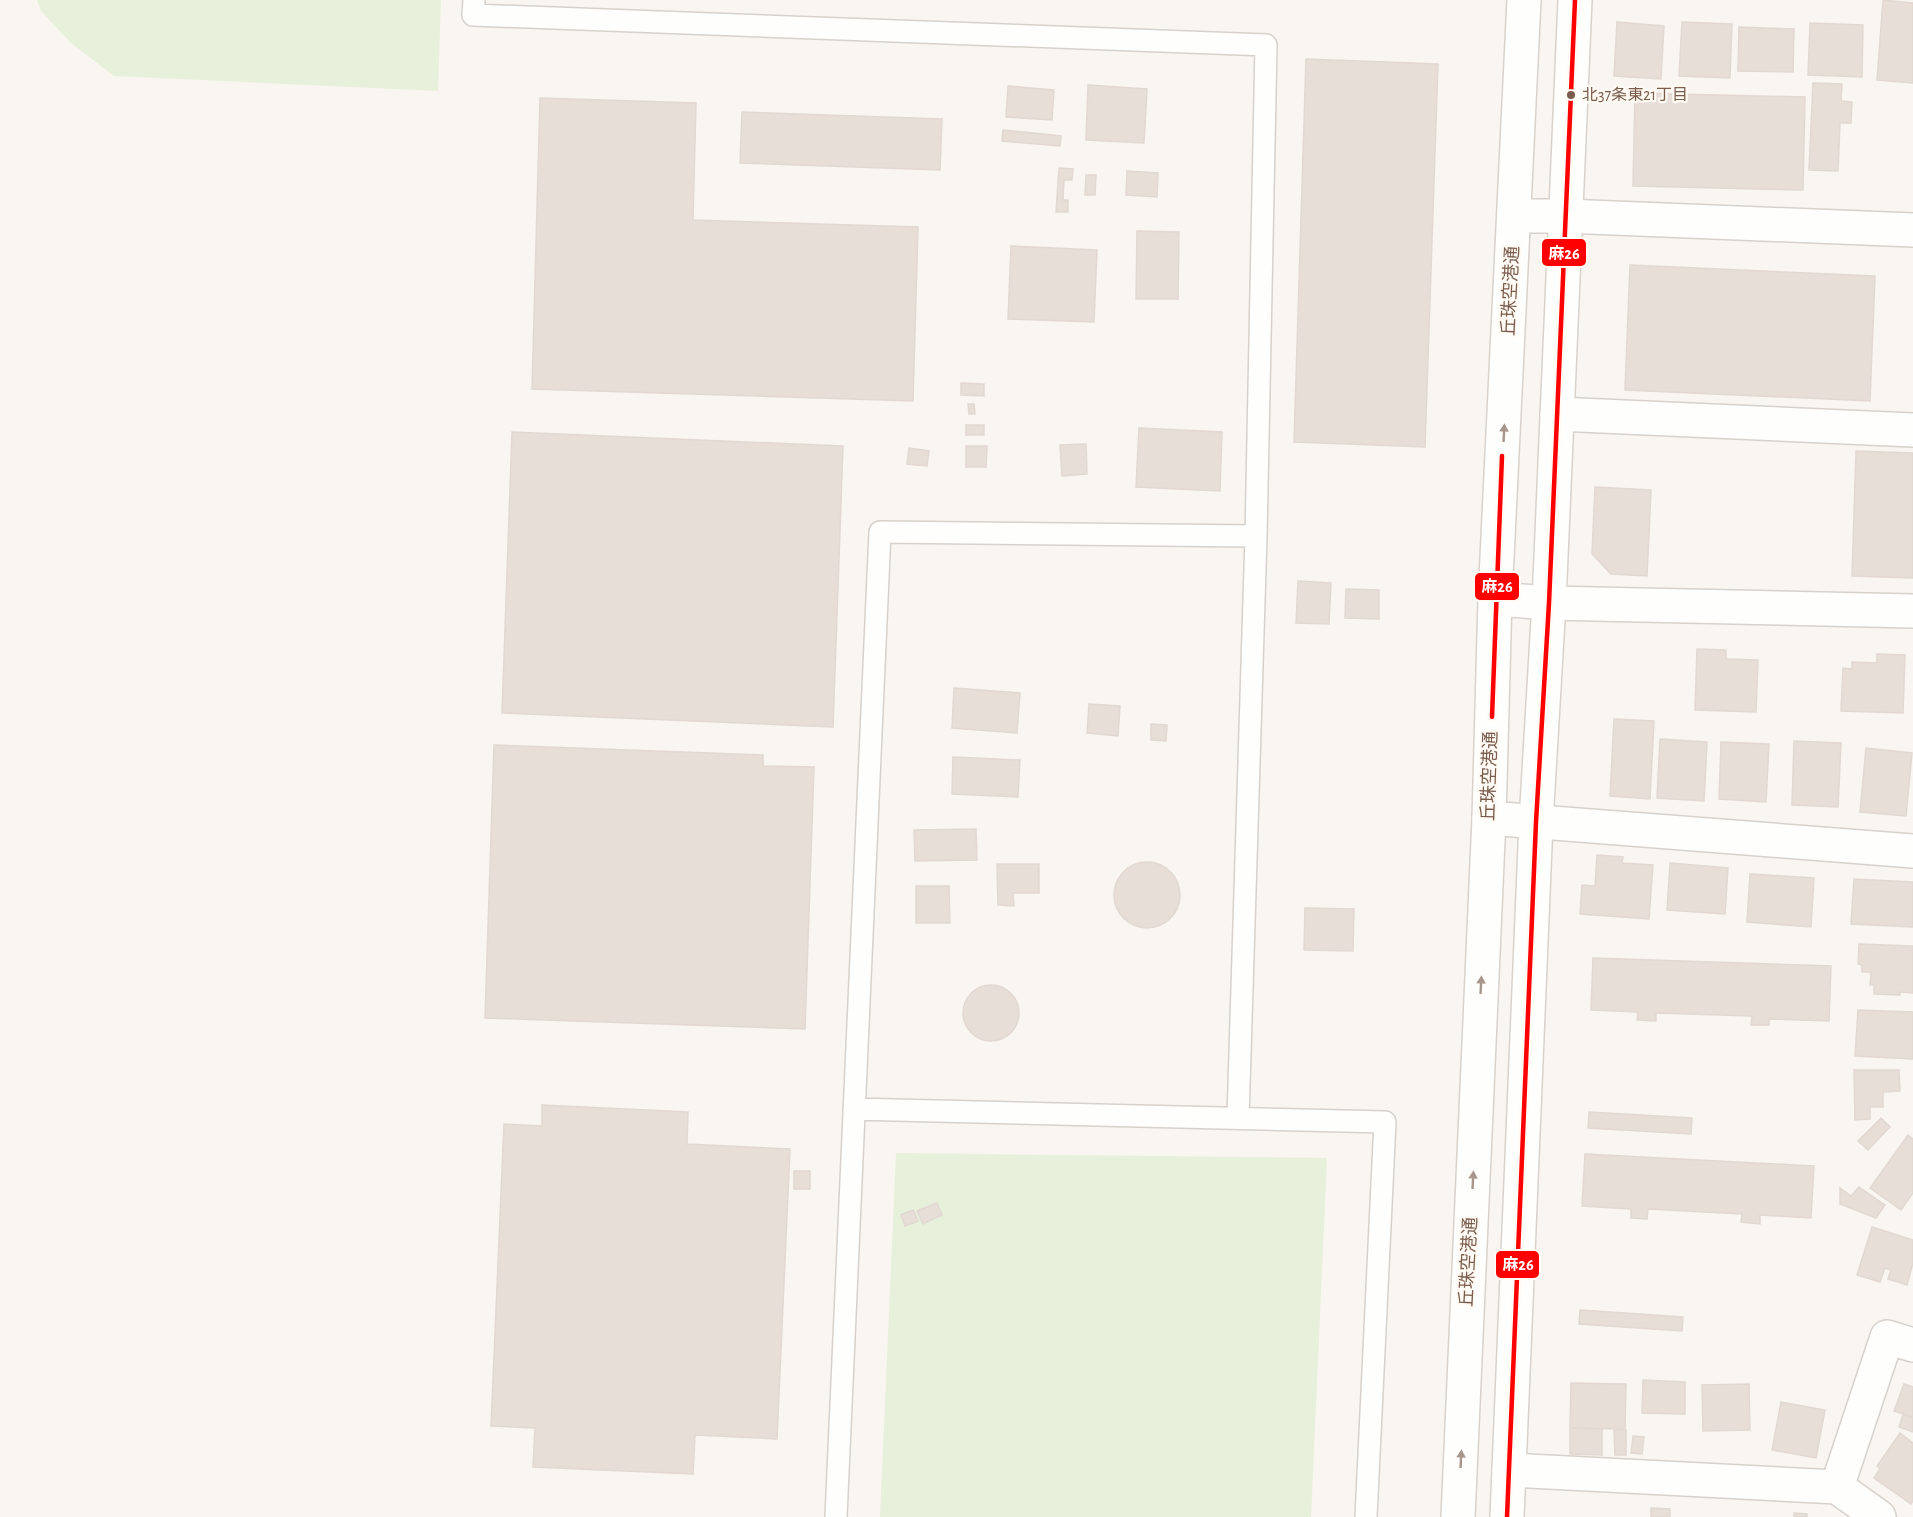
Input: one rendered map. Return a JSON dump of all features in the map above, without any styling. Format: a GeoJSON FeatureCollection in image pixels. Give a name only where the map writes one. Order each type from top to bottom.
{"type":"FeatureCollection","features":[{"type":"Feature","properties":{"kind":"main road","name":"丘珠空港通"},"geometry":{"type":"LineString","coordinates":[[1458,1517],[1489,818],[1495,599],[1524,0]]}},
{"type":"Feature","properties":{"kind":"main road"},"geometry":{"type":"LineString","coordinates":[[1507,1517],[1536,822],[1550,603],[1575,0]]}},
{"type":"Feature","properties":{"kind":"main road"},"geometry":{"type":"LineString","coordinates":[[1514,216],[1913,230]]}},
{"type":"Feature","properties":{"kind":"main road"},"geometry":{"type":"LineString","coordinates":[[1557,414],[1913,430]]}},
{"type":"Feature","properties":{"kind":"main road"},"geometry":{"type":"LineString","coordinates":[[1495,599],[1550,603],[1913,611]]}},
{"type":"Feature","properties":{"kind":"main road"},"geometry":{"type":"LineString","coordinates":[[1489,818],[1913,851]]}},
{"type":"Feature","properties":{"kind":"main road"},"geometry":{"type":"LineString","coordinates":[[1838,1487],[1887,1337],[1913,1345]]}},
{"type":"Feature","properties":{"kind":"main road"},"geometry":{"type":"LineString","coordinates":[[1509,1470],[1838,1487],[1879,1517]]}},
{"type":"Feature","properties":{"kind":"lane"},"geometry":{"type":"LineString","coordinates":[[474,0],[473,15],[1266,45],[1256,536],[1238,1118]]}},
{"type":"Feature","properties":{"kind":"lane"},"geometry":{"type":"LineString","coordinates":[[836,1517],[880,532],[1256,536]]}},
{"type":"Feature","properties":{"kind":"lane"},"geometry":{"type":"LineString","coordinates":[[854,1109],[1385,1122],[1366,1517]]}},
{"type":"Feature","properties":{"kind":"green space"},"geometry":{"type":"Polygon","coordinates":[[[37,0],[441,0],[438,91],[114,76],[71,43],[41,11],[37,0]]]}},
{"type":"Feature","properties":{"kind":"green space"},"geometry":{"type":"Polygon","coordinates":[[[896,1153],[1327,1158],[1311,1517],[880,1517],[896,1153]]]}},
{"type":"Feature","properties":{"kind":"building"},"geometry":{"type":"Polygon","coordinates":[[[1883,0],[1913,3],[1913,83],[1877,80],[1883,0]]]}},
{"type":"Feature","properties":{"kind":"building"},"geometry":{"type":"Polygon","coordinates":[[[1617,22],[1664,26],[1661,79],[1614,76],[1617,22]]]}},
{"type":"Feature","properties":{"kind":"building"},"geometry":{"type":"Polygon","coordinates":[[[1682,22],[1732,24],[1730,78],[1679,76],[1682,22]]]}},
{"type":"Feature","properties":{"kind":"building"},"geometry":{"type":"Polygon","coordinates":[[[1810,23],[1863,25],[1862,77],[1808,75],[1810,23]]]}},
{"type":"Feature","properties":{"kind":"building"},"geometry":{"type":"Polygon","coordinates":[[[1739,27],[1794,29],[1793,72],[1738,71],[1739,27]]]}},
{"type":"Feature","properties":{"kind":"building"},"geometry":{"type":"Polygon","coordinates":[[[1306,59],[1438,64],[1425,447],[1294,442],[1306,59]]]}},
{"type":"Feature","properties":{"kind":"building"},"geometry":{"type":"Polygon","coordinates":[[[1813,83],[1842,84],[1841,101],[1852,102],[1851,123],[1840,123],[1838,171],[1809,170],[1813,83]]]}},
{"type":"Feature","properties":{"kind":"building"},"geometry":{"type":"Polygon","coordinates":[[[1088,85],[1147,89],[1144,143],[1086,140],[1088,85]]]}},
{"type":"Feature","properties":{"kind":"building"},"geometry":{"type":"Polygon","coordinates":[[[1008,86],[1054,90],[1052,120],[1006,117],[1008,86]]]}},
{"type":"Feature","properties":{"kind":"building"},"geometry":{"type":"Polygon","coordinates":[[[1635,93],[1805,97],[1803,190],[1633,186],[1635,93]]]}},
{"type":"Feature","properties":{"kind":"building"},"geometry":{"type":"Polygon","coordinates":[[[540,98],[696,103],[693,220],[918,227],[913,401],[532,389],[540,98]]]}},
{"type":"Feature","properties":{"kind":"building"},"geometry":{"type":"Polygon","coordinates":[[[742,112],[942,119],[940,170],[740,163],[742,112]]]}},
{"type":"Feature","properties":{"kind":"building"},"geometry":{"type":"Polygon","coordinates":[[[1003,130],[1061,136],[1060,146],[1002,141],[1003,130]]]}},
{"type":"Feature","properties":{"kind":"building"},"geometry":{"type":"Polygon","coordinates":[[[1059,168],[1073,169],[1072,180],[1064,180],[1063,200],[1068,200],[1068,212],[1056,212],[1059,168]]]}},
{"type":"Feature","properties":{"kind":"building"},"geometry":{"type":"Polygon","coordinates":[[[1127,171],[1158,173],[1157,197],[1126,195],[1127,171]]]}},
{"type":"Feature","properties":{"kind":"building"},"geometry":{"type":"Polygon","coordinates":[[[1086,175],[1096,175],[1095,195],[1085,195],[1086,175]]]}},
{"type":"Feature","properties":{"kind":"building"},"geometry":{"type":"Polygon","coordinates":[[[1137,231],[1179,232],[1178,299],[1136,299],[1137,231]]]}},
{"type":"Feature","properties":{"kind":"building"},"geometry":{"type":"Polygon","coordinates":[[[1011,246],[1097,250],[1094,322],[1008,319],[1011,246]]]}},
{"type":"Feature","properties":{"kind":"building"},"geometry":{"type":"Polygon","coordinates":[[[1630,265],[1875,276],[1870,401],[1625,390],[1630,265]]]}},
{"type":"Feature","properties":{"kind":"building"},"geometry":{"type":"Polygon","coordinates":[[[961,383],[984,384],[984,396],[961,395],[961,383]]]}},
{"type":"Feature","properties":{"kind":"building"},"geometry":{"type":"Polygon","coordinates":[[[968,404],[974,404],[975,414],[969,414],[968,404]]]}},
{"type":"Feature","properties":{"kind":"building"},"geometry":{"type":"Polygon","coordinates":[[[966,425],[984,425],[984,435],[966,435],[966,425]]]}},
{"type":"Feature","properties":{"kind":"building"},"geometry":{"type":"Polygon","coordinates":[[[1139,428],[1222,432],[1220,491],[1136,487],[1139,428]]]}},
{"type":"Feature","properties":{"kind":"building"},"geometry":{"type":"Polygon","coordinates":[[[512,432],[843,446],[833,727],[502,713],[512,432]]]}},
{"type":"Feature","properties":{"kind":"building"},"geometry":{"type":"Polygon","coordinates":[[[1086,444],[1087,474],[1062,476],[1060,445],[1086,444]]]}},
{"type":"Feature","properties":{"kind":"building"},"geometry":{"type":"Polygon","coordinates":[[[966,446],[987,446],[986,467],[966,467],[966,446]]]}},
{"type":"Feature","properties":{"kind":"building"},"geometry":{"type":"Polygon","coordinates":[[[909,448],[929,451],[927,466],[907,464],[909,448]]]}},
{"type":"Feature","properties":{"kind":"building"},"geometry":{"type":"Polygon","coordinates":[[[1856,451],[1913,453],[1913,578],[1852,576],[1856,451]]]}},
{"type":"Feature","properties":{"kind":"building"},"geometry":{"type":"Polygon","coordinates":[[[1595,487],[1651,490],[1647,576],[1611,574],[1592,554],[1595,487]]]}},
{"type":"Feature","properties":{"kind":"building"},"geometry":{"type":"Polygon","coordinates":[[[1298,581],[1331,583],[1329,624],[1296,623],[1298,581]]]}},
{"type":"Feature","properties":{"kind":"building"},"geometry":{"type":"Polygon","coordinates":[[[1346,589],[1379,590],[1379,619],[1345,618],[1346,589]]]}},
{"type":"Feature","properties":{"kind":"building"},"geometry":{"type":"Polygon","coordinates":[[[1697,649],[1726,650],[1726,659],[1758,660],[1756,712],[1695,710],[1697,649]]]}},
{"type":"Feature","properties":{"kind":"building"},"geometry":{"type":"Polygon","coordinates":[[[1877,654],[1905,655],[1903,713],[1841,711],[1843,668],[1852,669],[1852,662],[1877,663],[1877,654]]]}},
{"type":"Feature","properties":{"kind":"building"},"geometry":{"type":"Polygon","coordinates":[[[954,688],[1020,693],[1017,733],[952,728],[954,688]]]}},
{"type":"Feature","properties":{"kind":"building"},"geometry":{"type":"Polygon","coordinates":[[[1089,704],[1120,706],[1118,736],[1087,733],[1089,704]]]}},
{"type":"Feature","properties":{"kind":"building"},"geometry":{"type":"Polygon","coordinates":[[[1614,719],[1654,721],[1650,799],[1610,796],[1614,719]]]}},
{"type":"Feature","properties":{"kind":"building"},"geometry":{"type":"Polygon","coordinates":[[[1151,724],[1167,725],[1166,741],[1151,740],[1151,724]]]}},
{"type":"Feature","properties":{"kind":"building"},"geometry":{"type":"Polygon","coordinates":[[[1660,739],[1707,742],[1704,801],[1657,798],[1660,739]]]}},
{"type":"Feature","properties":{"kind":"building"},"geometry":{"type":"Polygon","coordinates":[[[1794,741],[1841,743],[1838,807],[1792,805],[1794,741]]]}},
{"type":"Feature","properties":{"kind":"building"},"geometry":{"type":"Polygon","coordinates":[[[1721,742],[1769,744],[1766,802],[1719,799],[1721,742]]]}},
{"type":"Feature","properties":{"kind":"building"},"geometry":{"type":"Polygon","coordinates":[[[494,745],[763,755],[763,766],[814,767],[805,1029],[485,1018],[494,745]]]}},
{"type":"Feature","properties":{"kind":"building"},"geometry":{"type":"Polygon","coordinates":[[[1866,748],[1912,753],[1906,816],[1860,812],[1866,748]]]}},
{"type":"Feature","properties":{"kind":"building"},"geometry":{"type":"Polygon","coordinates":[[[953,757],[1020,760],[1018,797],[952,794],[953,757]]]}},
{"type":"Feature","properties":{"kind":"building"},"geometry":{"type":"Polygon","coordinates":[[[976,829],[977,860],[915,861],[914,830],[976,829]]]}},
{"type":"Feature","properties":{"kind":"building"},"geometry":{"type":"Polygon","coordinates":[[[1597,855],[1623,857],[1622,863],[1653,865],[1649,919],[1580,914],[1582,885],[1595,886],[1597,855]]]}},
{"type":"Feature","properties":{"kind":"building"},"geometry":{"type":"Polygon","coordinates":[[[1141,862],[1153,862],[1165,867],[1175,877],[1180,895],[1178,908],[1165,923],[1153,928],[1141,928],[1129,923],[1119,913],[1114,901],[1114,889],[1119,877],[1129,867],[1141,862]]]}},
{"type":"Feature","properties":{"kind":"building"},"geometry":{"type":"Polygon","coordinates":[[[1670,863],[1728,868],[1725,914],[1667,910],[1670,863]]]}},
{"type":"Feature","properties":{"kind":"building"},"geometry":{"type":"Polygon","coordinates":[[[997,864],[1039,864],[1039,893],[1013,893],[1014,906],[998,905],[997,864]]]}},
{"type":"Feature","properties":{"kind":"building"},"geometry":{"type":"Polygon","coordinates":[[[1750,874],[1814,878],[1811,927],[1747,922],[1750,874]]]}},
{"type":"Feature","properties":{"kind":"building"},"geometry":{"type":"Polygon","coordinates":[[[1854,879],[1913,882],[1913,927],[1851,924],[1854,879]]]}},
{"type":"Feature","properties":{"kind":"building"},"geometry":{"type":"Polygon","coordinates":[[[916,886],[949,886],[950,923],[916,923],[916,886]]]}},
{"type":"Feature","properties":{"kind":"building"},"geometry":{"type":"Polygon","coordinates":[[[1305,908],[1354,909],[1353,951],[1304,950],[1305,908]]]}},
{"type":"Feature","properties":{"kind":"building"},"geometry":{"type":"Polygon","coordinates":[[[1859,944],[1913,946],[1913,993],[1874,994],[1874,985],[1870,985],[1871,972],[1862,972],[1862,965],[1858,964],[1859,944]]]}},
{"type":"Feature","properties":{"kind":"building"},"geometry":{"type":"Polygon","coordinates":[[[1593,958],[1831,966],[1829,1021],[1769,1019],[1769,1025],[1751,1025],[1752,1016],[1656,1013],[1656,1021],[1637,1020],[1638,1012],[1591,1010],[1593,958]]]}},
{"type":"Feature","properties":{"kind":"building"},"geometry":{"type":"Polygon","coordinates":[[[991,985],[1002,987],[1011,993],[1017,1002],[1019,1013],[1017,1024],[1011,1033],[1002,1039],[991,1041],[980,1039],[971,1033],[965,1024],[963,1013],[965,1002],[971,993],[980,987],[991,985]]]}},
{"type":"Feature","properties":{"kind":"building"},"geometry":{"type":"Polygon","coordinates":[[[1858,1010],[1913,1012],[1913,1059],[1855,1056],[1858,1010]]]}},
{"type":"Feature","properties":{"kind":"building"},"geometry":{"type":"Polygon","coordinates":[[[1854,1070],[1899,1070],[1900,1091],[1883,1092],[1883,1107],[1870,1107],[1870,1119],[1855,1120],[1854,1070]]]}},
{"type":"Feature","properties":{"kind":"building"},"geometry":{"type":"Polygon","coordinates":[[[542,1105],[688,1112],[687,1144],[790,1149],[777,1439],[695,1435],[693,1474],[533,1467],[535,1428],[491,1426],[504,1124],[542,1126],[542,1105]]]}},
{"type":"Feature","properties":{"kind":"building"},"geometry":{"type":"Polygon","coordinates":[[[1589,1112],[1692,1118],[1691,1134],[1588,1128],[1589,1112]]]}},
{"type":"Feature","properties":{"kind":"building"},"geometry":{"type":"Polygon","coordinates":[[[1881,1118],[1890,1127],[1868,1150],[1858,1141],[1881,1118]]]}},
{"type":"Feature","properties":{"kind":"building"},"geometry":{"type":"Polygon","coordinates":[[[1908,1135],[1913,1139],[1913,1193],[1901,1210],[1870,1188],[1908,1135]]]}},
{"type":"Feature","properties":{"kind":"building"},"geometry":{"type":"Polygon","coordinates":[[[1585,1154],[1814,1166],[1811,1218],[1760,1215],[1760,1224],[1741,1222],[1742,1214],[1648,1209],[1647,1219],[1631,1218],[1631,1209],[1582,1206],[1585,1154]]]}},
{"type":"Feature","properties":{"kind":"building"},"geometry":{"type":"Polygon","coordinates":[[[794,1171],[810,1171],[810,1189],[794,1189],[794,1171]]]}},
{"type":"Feature","properties":{"kind":"building"},"geometry":{"type":"Polygon","coordinates":[[[1859,1187],[1885,1205],[1876,1218],[1840,1204],[1840,1188],[1851,1196],[1859,1187]]]}},
{"type":"Feature","properties":{"kind":"building"},"geometry":{"type":"Polygon","coordinates":[[[937,1203],[942,1215],[923,1224],[917,1211],[937,1203]]]}},
{"type":"Feature","properties":{"kind":"building"},"geometry":{"type":"Polygon","coordinates":[[[913,1210],[918,1221],[905,1226],[901,1215],[913,1210]]]}},
{"type":"Feature","properties":{"kind":"building"},"geometry":{"type":"Polygon","coordinates":[[[1872,1227],[1913,1240],[1913,1263],[1907,1285],[1888,1279],[1891,1270],[1885,1268],[1880,1282],[1857,1275],[1872,1227]]]}},
{"type":"Feature","properties":{"kind":"building"},"geometry":{"type":"Polygon","coordinates":[[[1580,1310],[1683,1317],[1682,1331],[1579,1324],[1580,1310]]]}},
{"type":"Feature","properties":{"kind":"building"},"geometry":{"type":"Polygon","coordinates":[[[1643,1380],[1685,1382],[1685,1414],[1642,1413],[1643,1380]]]}},
{"type":"Feature","properties":{"kind":"building"},"geometry":{"type":"Polygon","coordinates":[[[1571,1383],[1626,1384],[1625,1429],[1570,1428],[1571,1383]]]}},
{"type":"Feature","properties":{"kind":"building"},"geometry":{"type":"Polygon","coordinates":[[[1749,1384],[1750,1430],[1703,1431],[1702,1385],[1749,1384]]]}},
{"type":"Feature","properties":{"kind":"building"},"geometry":{"type":"Polygon","coordinates":[[[1904,1384],[1913,1387],[1913,1417],[1894,1411],[1904,1384]]]}},
{"type":"Feature","properties":{"kind":"building"},"geometry":{"type":"Polygon","coordinates":[[[1781,1402],[1825,1410],[1816,1458],[1772,1450],[1781,1402]]]}},
{"type":"Feature","properties":{"kind":"building"},"geometry":{"type":"Polygon","coordinates":[[[1903,1414],[1913,1417],[1913,1432],[1899,1427],[1903,1414]]]}},
{"type":"Feature","properties":{"kind":"building"},"geometry":{"type":"Polygon","coordinates":[[[1570,1428],[1602,1429],[1602,1455],[1570,1454],[1570,1428]]]}},
{"type":"Feature","properties":{"kind":"building"},"geometry":{"type":"Polygon","coordinates":[[[1614,1430],[1626,1430],[1626,1455],[1615,1455],[1614,1430]]]}},
{"type":"Feature","properties":{"kind":"building"},"geometry":{"type":"Polygon","coordinates":[[[1900,1433],[1913,1443],[1913,1501],[1911,1504],[1874,1478],[1880,1469],[1877,1466],[1900,1433]]]}},
{"type":"Feature","properties":{"kind":"building"},"geometry":{"type":"Polygon","coordinates":[[[1633,1436],[1644,1437],[1642,1454],[1631,1453],[1633,1436]]]}},
{"type":"Feature","properties":{"kind":"building"},"geometry":{"type":"Polygon","coordinates":[[[1651,1508],[1670,1509],[1670,1517],[1651,1517],[1651,1508]]]}},
{"type":"Feature","properties":{"kind":"building"},"geometry":{"type":"Polygon","coordinates":[[[1794,1513],[1807,1514],[1807,1517],[1794,1517],[1794,1513]]]}},
{"type":"Feature","properties":{"kind":"transit line","name":"麻26"},"geometry":{"type":"LineString","coordinates":[[1507,1517],[1536,822],[1549,603],[1575,0]]}},
{"type":"Feature","properties":{"kind":"transit line","name":"麻26"},"geometry":{"type":"LineString","coordinates":[[1492,717],[1502,456]]}},
{"type":"Feature","properties":{"kind":"place","name":"北37条東21丁目"},"geometry":{"type":"Point","coordinates":[1571,95]}}]}
